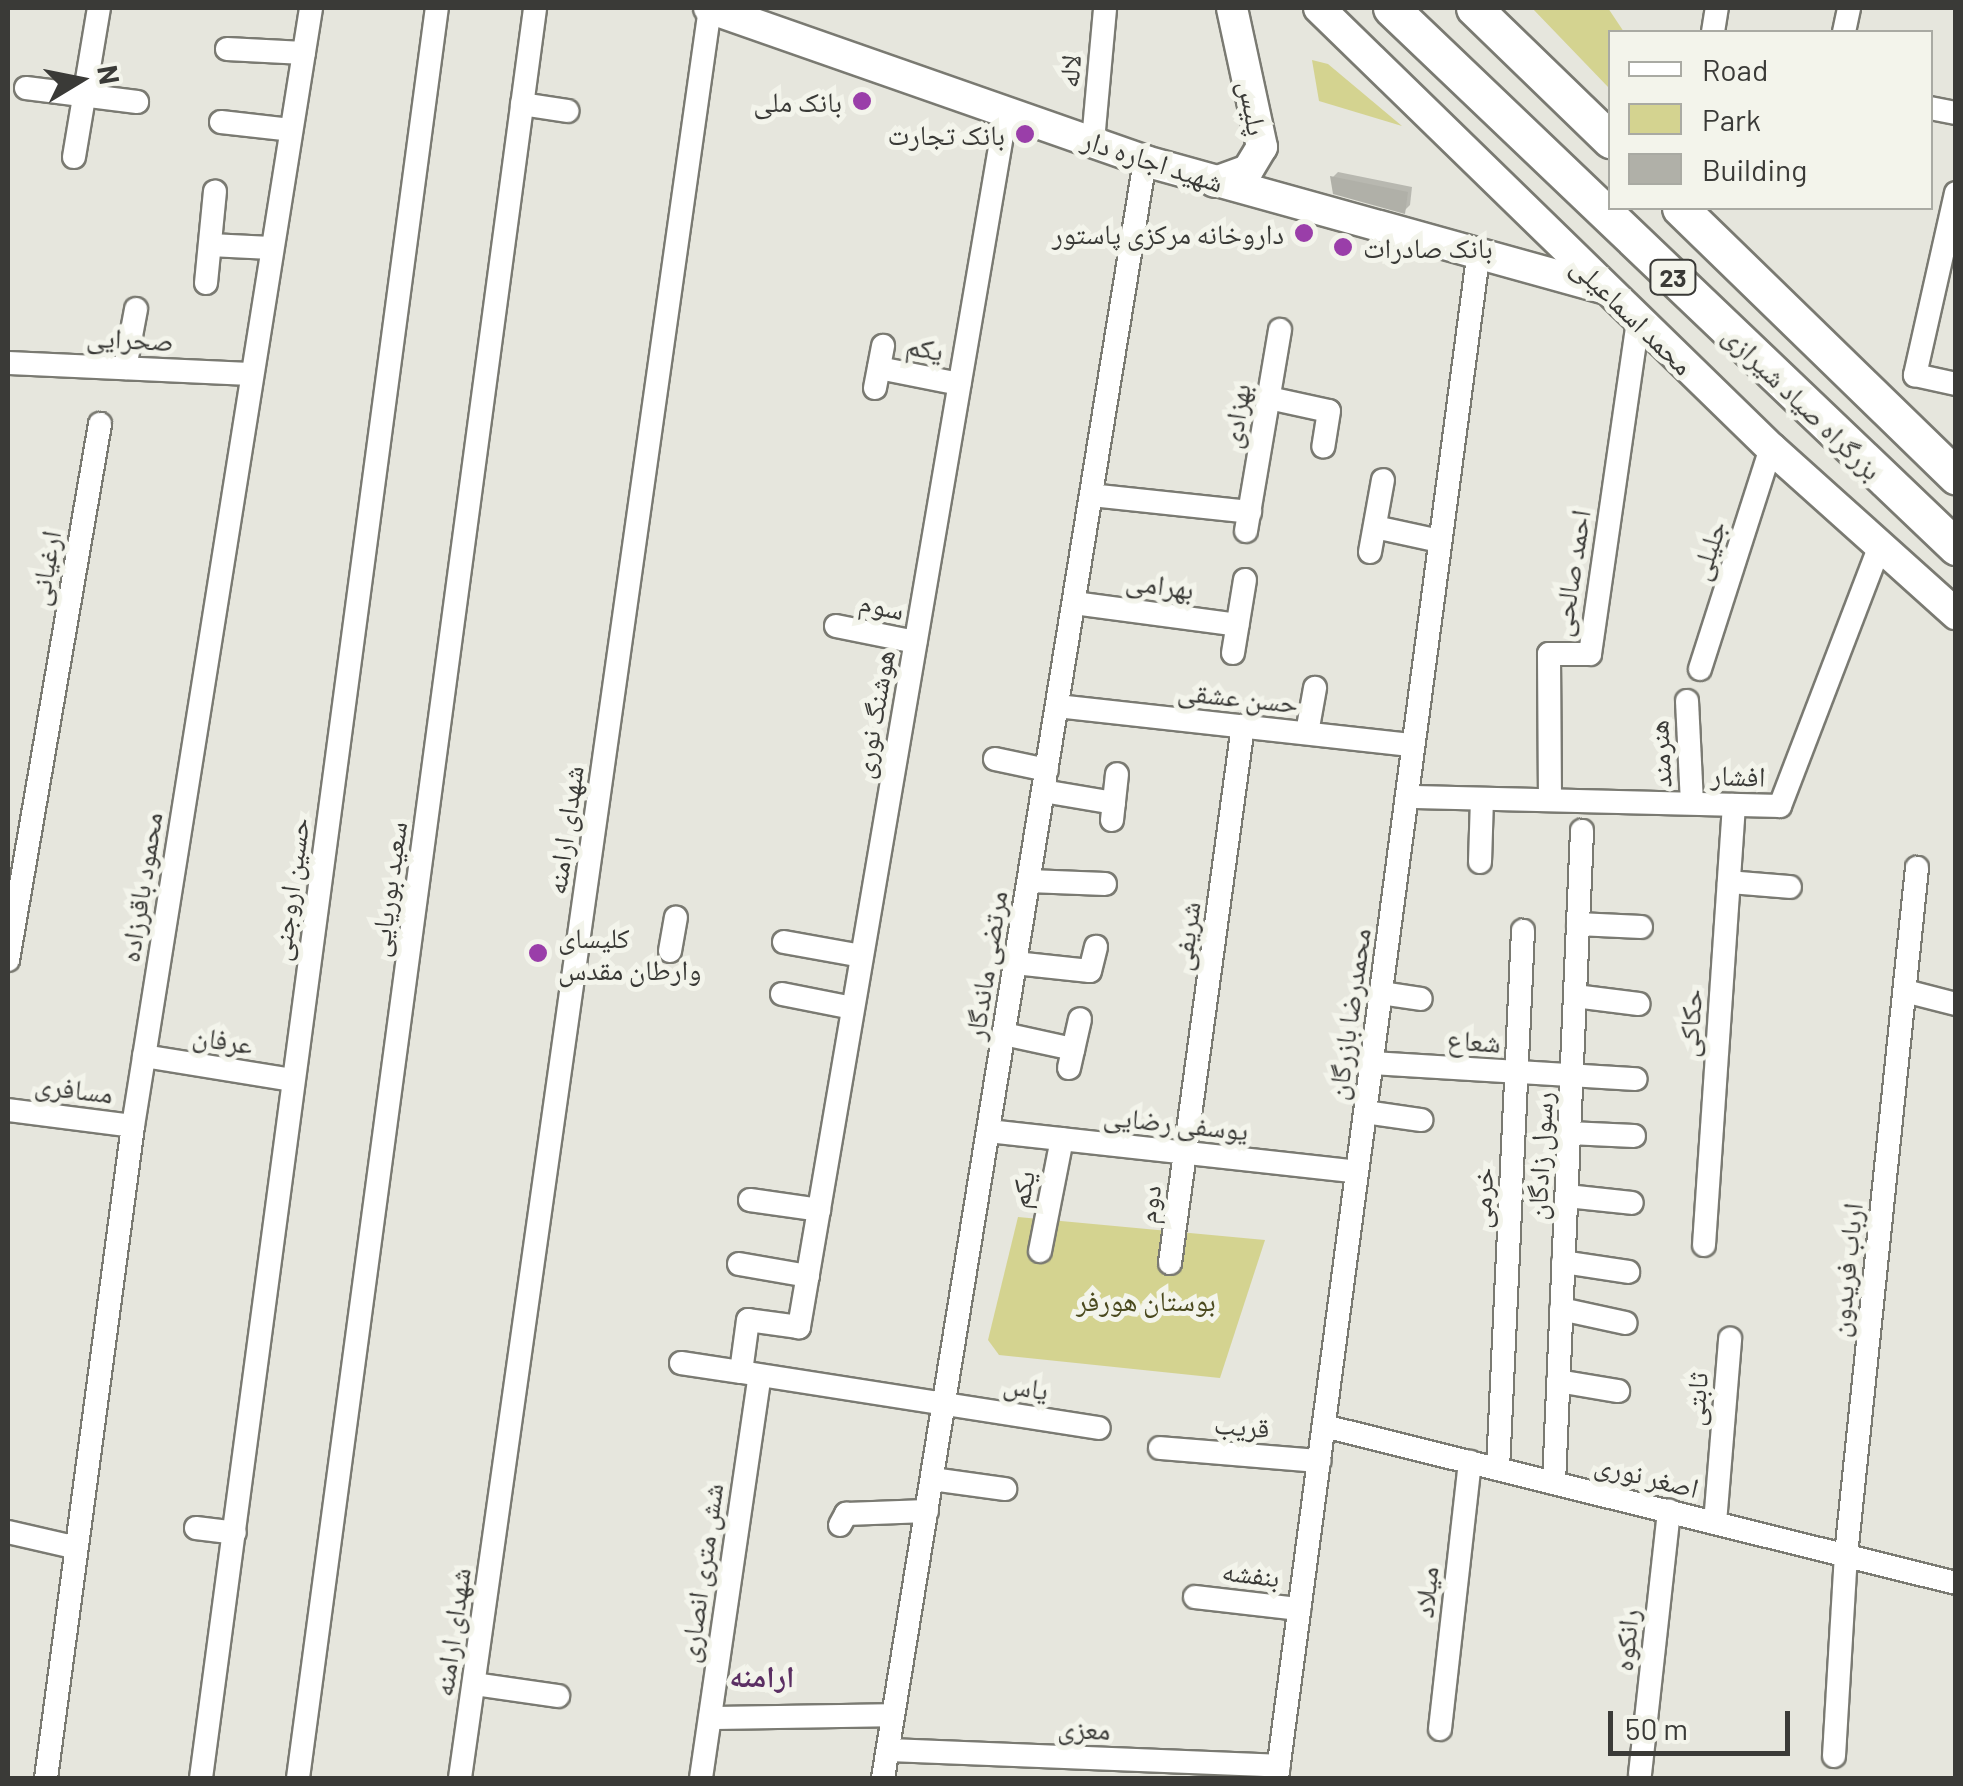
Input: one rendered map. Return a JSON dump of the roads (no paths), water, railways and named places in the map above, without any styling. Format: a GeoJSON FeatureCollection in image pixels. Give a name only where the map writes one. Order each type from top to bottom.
{"type":"FeatureCollection","features":[{"type":"Feature","properties":{"kind":"highway","name":"بزرگراه صیاد شیرازی"},"geometry":{"type":"LineString","coordinates":[[1391,8],[1956,548]]}},
{"type":"Feature","properties":{"kind":"highway"},"geometry":{"type":"LineString","coordinates":[[1474,8],[1608,138]]}},
{"type":"Feature","properties":{"kind":"highway","name":"بزرگراه صیاد شیرازی"},"geometry":{"type":"LineString","coordinates":[[1682,210],[1956,476]]}},
{"type":"Feature","properties":{"kind":"main road","name":"شهید اجاره دار"},"geometry":{"type":"LineString","coordinates":[[710,8],[743,13],[1146,161],[1605,289]]}},
{"type":"Feature","properties":{"kind":"main road","name":"پلیس"},"geometry":{"type":"LineString","coordinates":[[1215,182],[1248,170],[1262,147],[1232,8]]}},
{"type":"Feature","properties":{"kind":"main road","name":"محمد اسماعیلی"},"geometry":{"type":"LineString","coordinates":[[1319,8],[1770,448],[1956,614]]}},
{"type":"Feature","properties":{"kind":"street"},"geometry":{"type":"LineString","coordinates":[[74,157],[99,8]]}},
{"type":"Feature","properties":{"kind":"street","name":"محمود باقرزاده"},"geometry":{"type":"LineString","coordinates":[[46,1778],[74,1547],[144,1056],[250,374],[312,8]]}},
{"type":"Feature","properties":{"kind":"street","name":"حسین اروجنی"},"geometry":{"type":"LineString","coordinates":[[202,1778],[437,8]]}},
{"type":"Feature","properties":{"kind":"street","name":"سعید بوریایی"},"geometry":{"type":"LineString","coordinates":[[298,1778],[535,8]]}},
{"type":"Feature","properties":{"kind":"street","name":"شهدای ارامنه"},"geometry":{"type":"LineString","coordinates":[[460,1778],[710,8]]}},
{"type":"Feature","properties":{"kind":"street","name":"لاله"},"geometry":{"type":"LineString","coordinates":[[1093,141],[1105,8]]}},
{"type":"Feature","properties":{"kind":"street"},"geometry":{"type":"LineString","coordinates":[[227,49],[304,53]]}},
{"type":"Feature","properties":{"kind":"street"},"geometry":{"type":"LineString","coordinates":[[26,88],[137,102]]}},
{"type":"Feature","properties":{"kind":"street"},"geometry":{"type":"LineString","coordinates":[[522,104],[567,111]]}},
{"type":"Feature","properties":{"kind":"street","name":"هوشنگ نوری"},"geometry":{"type":"LineString","coordinates":[[799,1327],[1006,112]]}},
{"type":"Feature","properties":{"kind":"street"},"geometry":{"type":"LineString","coordinates":[[220,122],[291,130]]}},
{"type":"Feature","properties":{"kind":"street","name":"مرتضی ماندگار"},"geometry":{"type":"LineString","coordinates":[[883,1778],[1146,161]]}},
{"type":"Feature","properties":{"kind":"street"},"geometry":{"type":"LineString","coordinates":[[206,284],[215,191]]}},
{"type":"Feature","properties":{"kind":"street"},"geometry":{"type":"LineString","coordinates":[[1956,194],[1915,375],[1956,384]]}},
{"type":"Feature","properties":{"kind":"street"},"geometry":{"type":"LineString","coordinates":[[210,245],[271,248]]}},
{"type":"Feature","properties":{"kind":"street","name":"محمدرضا بازرگان"},"geometry":{"type":"LineString","coordinates":[[1278,1772],[1478,256]]}},
{"type":"Feature","properties":{"kind":"street"},"geometry":{"type":"LineString","coordinates":[[124,368],[136,309]]}},
{"type":"Feature","properties":{"kind":"street","name":"احمد صالحی"},"geometry":{"type":"LineString","coordinates":[[1550,800],[1550,654],[1590,654],[1638,320]]}},
{"type":"Feature","properties":{"kind":"street","name":"بهزادی"},"geometry":{"type":"LineString","coordinates":[[1091,495],[1248,522],[1280,330]]}},
{"type":"Feature","properties":{"kind":"street","name":"صحرایی"},"geometry":{"type":"LineString","coordinates":[[8,363],[250,374]]}},
{"type":"Feature","properties":{"kind":"street","name":"یکم"},"geometry":{"type":"LineString","coordinates":[[879,367],[960,384]]}},
{"type":"Feature","properties":{"kind":"street"},"geometry":{"type":"LineString","coordinates":[[1269,398],[1329,411],[1323,447]]}},
{"type":"Feature","properties":{"kind":"street","name":"ارغیانی"},"geometry":{"type":"LineString","coordinates":[[8,960],[100,424]]}},
{"type":"Feature","properties":{"kind":"street","name":"جلیلی"},"geometry":{"type":"LineString","coordinates":[[1700,669],[1770,448]]}},
{"type":"Feature","properties":{"kind":"street"},"geometry":{"type":"LineString","coordinates":[[1370,552],[1383,480]]}},
{"type":"Feature","properties":{"kind":"street"},"geometry":{"type":"LineString","coordinates":[[1375,526],[1440,541]]}},
{"type":"Feature","properties":{"kind":"street","name":"افشار"},"geometry":{"type":"LineString","coordinates":[[1416,797],[1780,806],[1788,798],[1880,546]]}},
{"type":"Feature","properties":{"kind":"street"},"geometry":{"type":"LineString","coordinates":[[1233,653],[1245,580]]}},
{"type":"Feature","properties":{"kind":"street","name":"بهرامی"},"geometry":{"type":"LineString","coordinates":[[1074,603],[1238,625]]}},
{"type":"Feature","properties":{"kind":"street","name":"سوم"},"geometry":{"type":"LineString","coordinates":[[836,626],[916,642]]}},
{"type":"Feature","properties":{"kind":"street"},"geometry":{"type":"LineString","coordinates":[[1307,733],[1315,688]]}},
{"type":"Feature","properties":{"kind":"street","name":"هنرمند"},"geometry":{"type":"LineString","coordinates":[[1687,701],[1692,804]]}},
{"type":"Feature","properties":{"kind":"street","name":"حسن عشقی"},"geometry":{"type":"LineString","coordinates":[[1057,706],[1414,745]]}},
{"type":"Feature","properties":{"kind":"street","name":"شریفی"},"geometry":{"type":"LineString","coordinates":[[1185,1153],[1243,726]]}},
{"type":"Feature","properties":{"kind":"street"},"geometry":{"type":"LineString","coordinates":[[995,758],[1113,811],[1118,774]]}},
{"type":"Feature","properties":{"kind":"street"},"geometry":{"type":"LineString","coordinates":[[1480,862],[1482,799]]}},
{"type":"Feature","properties":{"kind":"street","name":"حکاکی"},"geometry":{"type":"LineString","coordinates":[[1704,1245],[1734,805]]}},
{"type":"Feature","properties":{"kind":"street","name":"رسول زادگان"},"geometry":{"type":"LineString","coordinates":[[1554,1483],[1582,832]]}},
{"type":"Feature","properties":{"kind":"street","name":"ارباب فریدون"},"geometry":{"type":"LineString","coordinates":[[1834,1756],[1846,1555],[1918,868]]}},
{"type":"Feature","properties":{"kind":"street"},"geometry":{"type":"LineString","coordinates":[[1029,881],[1105,884]]}},
{"type":"Feature","properties":{"kind":"street"},"geometry":{"type":"LineString","coordinates":[[1729,882],[1790,887]]}},
{"type":"Feature","properties":{"kind":"street"},"geometry":{"type":"LineString","coordinates":[[670,950],[676,918]]}},
{"type":"Feature","properties":{"kind":"street"},"geometry":{"type":"LineString","coordinates":[[1578,924],[1641,927]]}},
{"type":"Feature","properties":{"kind":"street","name":"خرمی"},"geometry":{"type":"LineString","coordinates":[[1498,1469],[1524,930]]}},
{"type":"Feature","properties":{"kind":"street"},"geometry":{"type":"LineString","coordinates":[[784,942],[862,956]]}},
{"type":"Feature","properties":{"kind":"street"},"geometry":{"type":"LineString","coordinates":[[1015,964],[1090,971],[1096,947]]}},
{"type":"Feature","properties":{"kind":"street"},"geometry":{"type":"LineString","coordinates":[[1905,992],[1956,1004]]}},
{"type":"Feature","properties":{"kind":"street"},"geometry":{"type":"LineString","coordinates":[[1381,993],[1421,999]]}},
{"type":"Feature","properties":{"kind":"street"},"geometry":{"type":"LineString","coordinates":[[782,994],[853,1008]]}},
{"type":"Feature","properties":{"kind":"street"},"geometry":{"type":"LineString","coordinates":[[1575,996],[1638,1004]]}},
{"type":"Feature","properties":{"kind":"street"},"geometry":{"type":"LineString","coordinates":[[1004,1034],[1071,1058],[1080,1019]]}},
{"type":"Feature","properties":{"kind":"street","name":"عرفان"},"geometry":{"type":"LineString","coordinates":[[144,1056],[294,1080]]}},
{"type":"Feature","properties":{"kind":"street","name":"شعاع"},"geometry":{"type":"LineString","coordinates":[[1372,1063],[1636,1079]]}},
{"type":"Feature","properties":{"kind":"street","name":"مسافری"},"geometry":{"type":"LineString","coordinates":[[8,1110],[134,1126]]}},
{"type":"Feature","properties":{"kind":"street"},"geometry":{"type":"LineString","coordinates":[[1365,1112],[1420,1120]]}},
{"type":"Feature","properties":{"kind":"street","name":"یوسفی رضایی"},"geometry":{"type":"LineString","coordinates":[[988,1131],[1357,1172]]}},
{"type":"Feature","properties":{"kind":"street"},"geometry":{"type":"LineString","coordinates":[[1569,1132],[1634,1136]]}},
{"type":"Feature","properties":{"kind":"street","name":"یکم"},"geometry":{"type":"LineString","coordinates":[[1040,1251],[1062,1139]]}},
{"type":"Feature","properties":{"kind":"street","name":"دوم"},"geometry":{"type":"LineString","coordinates":[[1170,1263],[1185,1153]]}},
{"type":"Feature","properties":{"kind":"street"},"geometry":{"type":"LineString","coordinates":[[1566,1196],[1632,1203]]}},
{"type":"Feature","properties":{"kind":"street"},"geometry":{"type":"LineString","coordinates":[[750,1200],[819,1210]]}},
{"type":"Feature","properties":{"kind":"street"},"geometry":{"type":"LineString","coordinates":[[1564,1262],[1628,1272]]}},
{"type":"Feature","properties":{"kind":"street"},"geometry":{"type":"LineString","coordinates":[[740,1264],[808,1276]]}},
{"type":"Feature","properties":{"kind":"street"},"geometry":{"type":"LineString","coordinates":[[1562,1309],[1625,1322]]}},
{"type":"Feature","properties":{"kind":"street","name":"شش متری انصاری"},"geometry":{"type":"LineString","coordinates":[[701,1778],[750,1374],[748,1320],[799,1327]]}},
{"type":"Feature","properties":{"kind":"street","name":"ثابتی"},"geometry":{"type":"LineString","coordinates":[[1716,1523],[1730,1339]]}},
{"type":"Feature","properties":{"kind":"street","name":"یاس"},"geometry":{"type":"LineString","coordinates":[[681,1363],[1098,1428]]}},
{"type":"Feature","properties":{"kind":"street"},"geometry":{"type":"LineString","coordinates":[[1558,1382],[1618,1390]]}},
{"type":"Feature","properties":{"kind":"street","name":"اصغر نوری"},"geometry":{"type":"LineString","coordinates":[[1324,1426],[1956,1583]]}},
{"type":"Feature","properties":{"kind":"street","name":"قریب"},"geometry":{"type":"LineString","coordinates":[[1160,1448],[1319,1461]]}},
{"type":"Feature","properties":{"kind":"street","name":"میلاد"},"geometry":{"type":"LineString","coordinates":[[1440,1729],[1470,1462]]}},
{"type":"Feature","properties":{"kind":"street"},"geometry":{"type":"LineString","coordinates":[[932,1479],[1004,1492]]}},
{"type":"Feature","properties":{"kind":"street"},"geometry":{"type":"LineString","coordinates":[[840,1525],[846,1514],[926,1511]]}},
{"type":"Feature","properties":{"kind":"street","name":"رانکوه"},"geometry":{"type":"LineString","coordinates":[[1640,1774],[1669,1512]]}},
{"type":"Feature","properties":{"kind":"street"},"geometry":{"type":"LineString","coordinates":[[196,1528],[236,1533]]}},
{"type":"Feature","properties":{"kind":"street"},"geometry":{"type":"LineString","coordinates":[[8,1532],[74,1547]]}},
{"type":"Feature","properties":{"kind":"street","name":"بنفشه"},"geometry":{"type":"LineString","coordinates":[[1195,1597],[1300,1609]]}},
{"type":"Feature","properties":{"kind":"street"},"geometry":{"type":"LineString","coordinates":[[474,1684],[558,1696]]}},
{"type":"Feature","properties":{"kind":"street"},"geometry":{"type":"LineString","coordinates":[[710,1718],[894,1715]]}},
{"type":"Feature","properties":{"kind":"street","name":"معزی"},"geometry":{"type":"LineString","coordinates":[[888,1750],[1068,1768],[1278,1772]]}},
{"type":"Feature","properties":{"kind":"place","name":"بانک ملی"},"geometry":{"type":"Point","coordinates":[862,101]}},
{"type":"Feature","properties":{"kind":"place","name":"بانک تجارت"},"geometry":{"type":"Point","coordinates":[1025,134]}},
{"type":"Feature","properties":{"kind":"place","name":"داروخانه مرکزی پاستور"},"geometry":{"type":"Point","coordinates":[1304,233]}},
{"type":"Feature","properties":{"kind":"place","name":"بانک صادرات"},"geometry":{"type":"Point","coordinates":[1343,247]}},
{"type":"Feature","properties":{"kind":"place","name":"کلیسای وارطان مقدس"},"geometry":{"type":"Point","coordinates":[538,953]}},
{"type":"Feature","properties":{"kind":"district","name":"ارامنه"},"geometry":{"type":"Point","coordinates":[762,1675]}},
{"type":"Feature","properties":{"kind":"park label","name":"بوستان هورفر"},"geometry":{"type":"Point","coordinates":[1146,1300]}}]}
